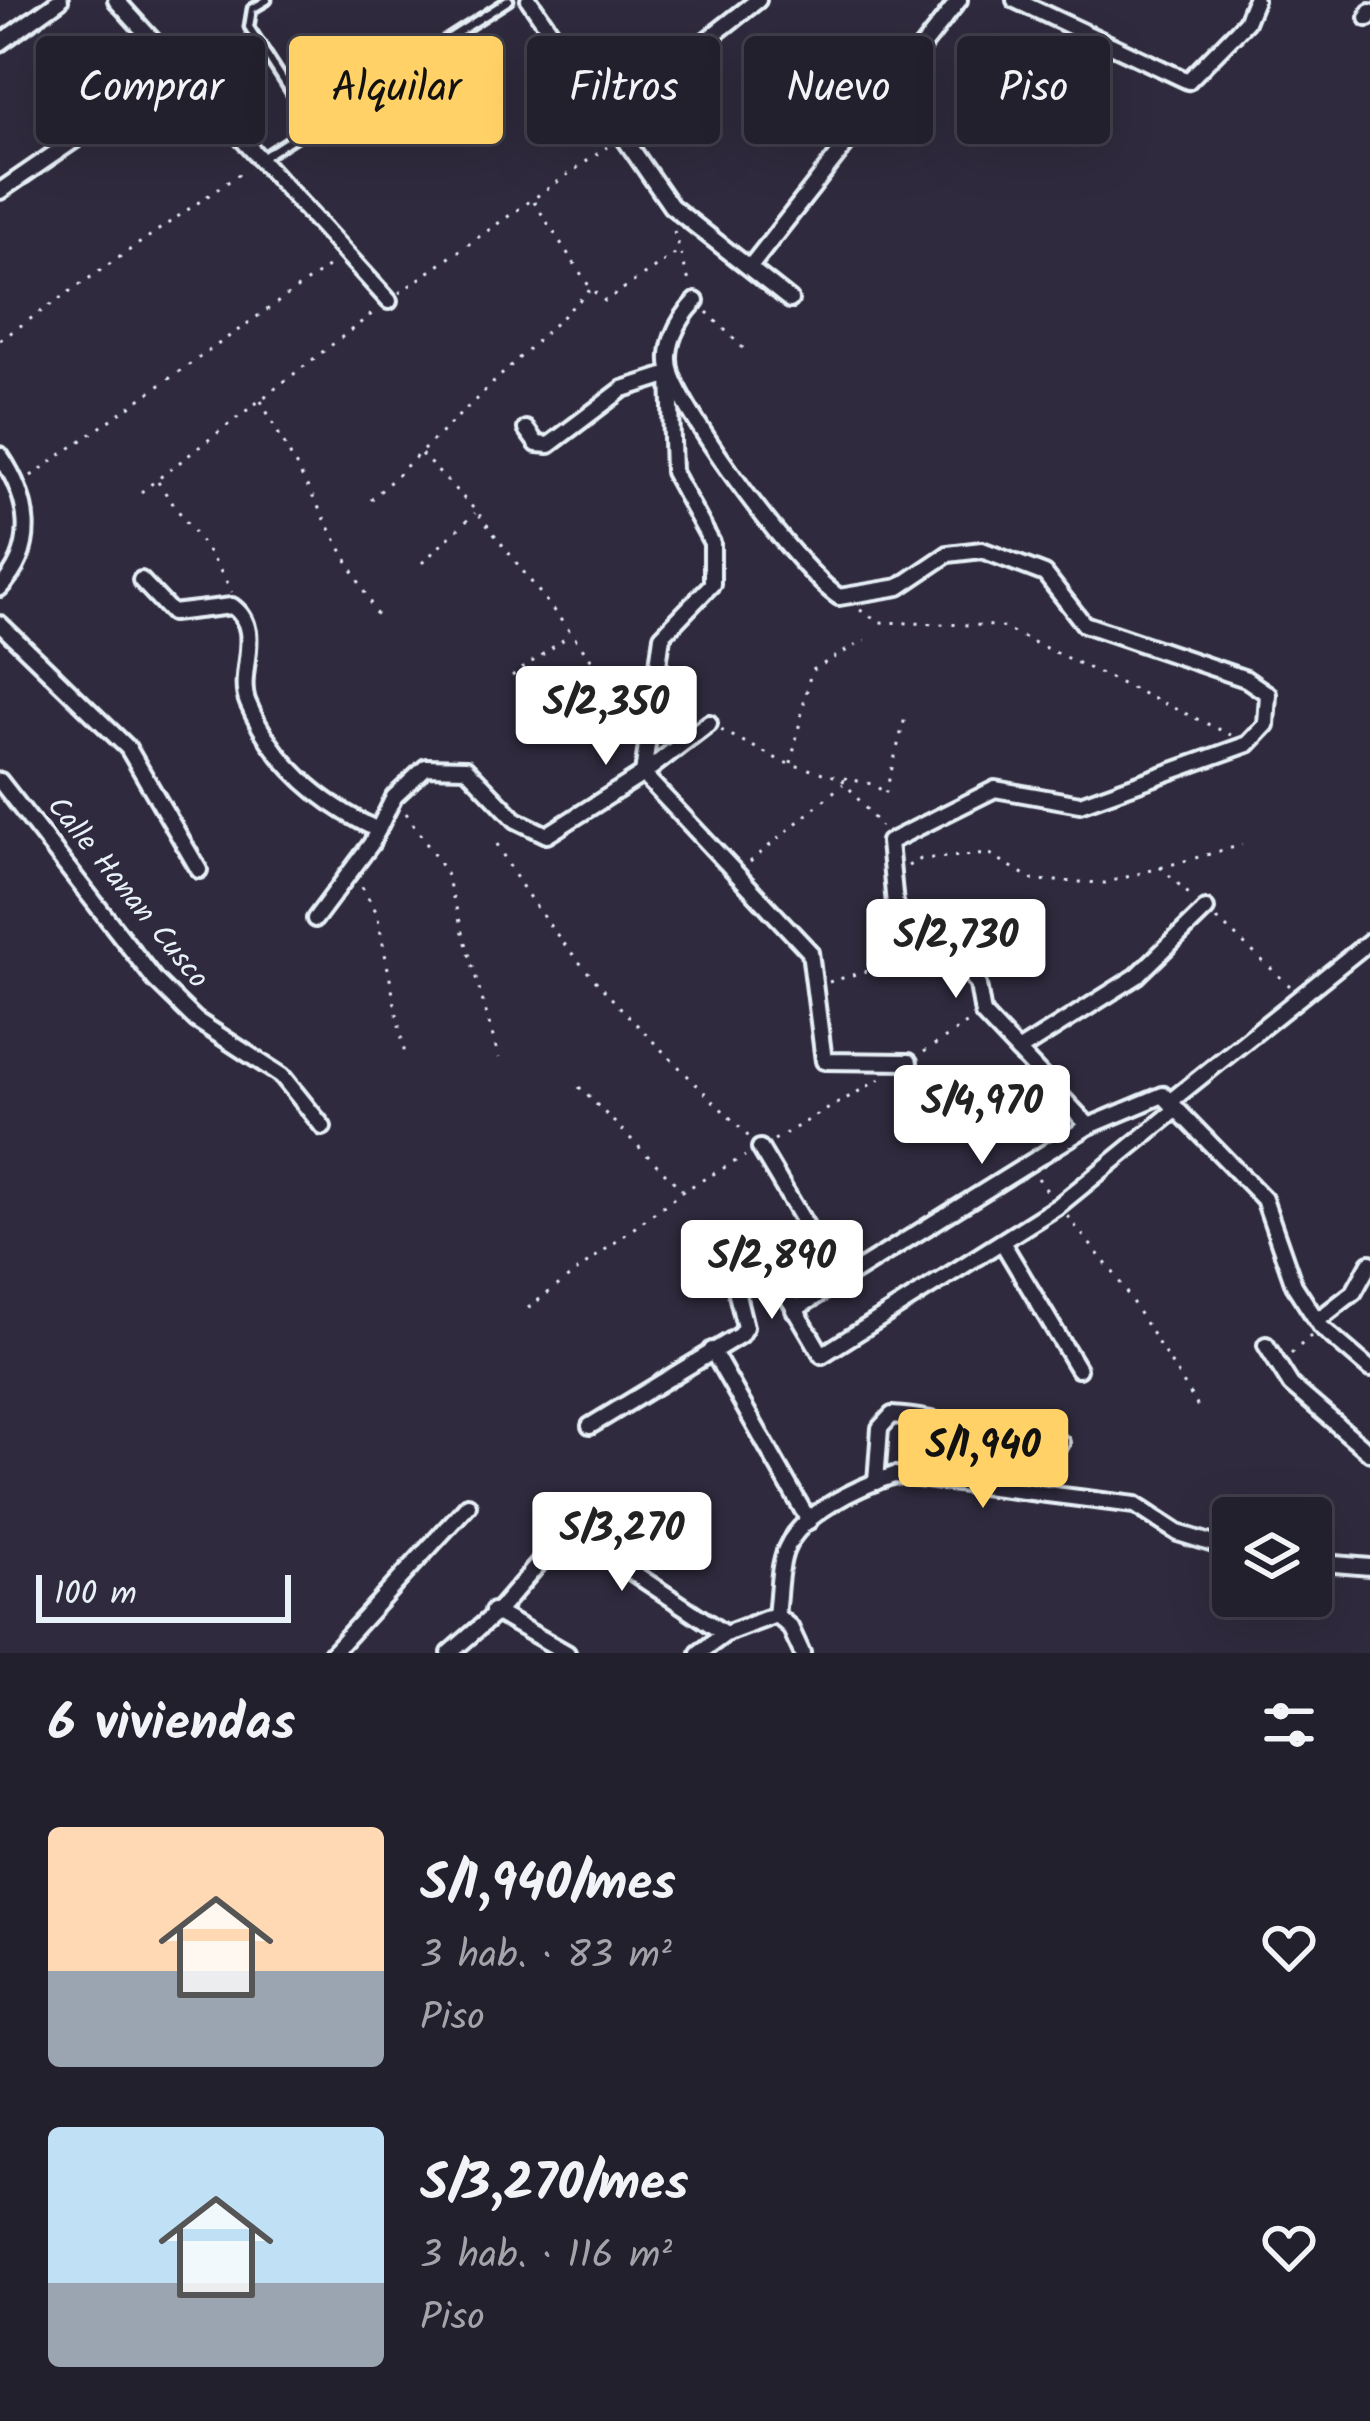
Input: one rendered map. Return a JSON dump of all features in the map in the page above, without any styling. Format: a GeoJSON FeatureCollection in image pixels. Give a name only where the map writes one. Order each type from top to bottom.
{"type":"FeatureCollection","features":[{"type":"Feature","properties":{"kind":"street"},"geometry":{"type":"LineString","coordinates":[[0,43],[60,0]]}},
{"type":"Feature","properties":{"kind":"street"},"geometry":{"type":"LineString","coordinates":[[116,0],[148,36]]}},
{"type":"Feature","properties":{"kind":"street"},"geometry":{"type":"LineString","coordinates":[[529,0],[553,36]]}},
{"type":"Feature","properties":{"kind":"street"},"geometry":{"type":"LineString","coordinates":[[712,36],[758,0]]}},
{"type":"Feature","properties":{"kind":"street"},"geometry":{"type":"LineString","coordinates":[[1015,0],[1188,81],[1246,22],[1255,0]]}},
{"type":"Feature","properties":{"kind":"street"},"geometry":{"type":"LineString","coordinates":[[1039,15],[1049,0]]}},
{"type":"Feature","properties":{"kind":"street"},"geometry":{"type":"LineString","coordinates":[[750,268],[955,1]]}},
{"type":"Feature","properties":{"kind":"street"},"geometry":{"type":"LineString","coordinates":[[0,191],[69,144]]}},
{"type":"Feature","properties":{"kind":"street"},"geometry":{"type":"LineString","coordinates":[[246,144],[388,301]]}},
{"type":"Feature","properties":{"kind":"street"},"geometry":{"type":"LineString","coordinates":[[626,144],[670,206],[790,300]]}},
{"type":"Feature","properties":{"kind":"street"},"geometry":{"type":"LineString","coordinates":[[696,301],[673,334],[673,472],[712,543],[712,584],[662,636],[643,774],[810,952],[824,1061],[910,1062]]}},
{"type":"Feature","properties":{"kind":"street"},"geometry":{"type":"LineString","coordinates":[[526,429],[538,444],[549,445],[623,389],[670,374]]}},
{"type":"Feature","properties":{"kind":"street"},"geometry":{"type":"LineString","coordinates":[[670,374],[741,485],[814,580],[839,597],[899,586],[948,554],[982,550],[1012,557],[1046,574],[1084,624],[1246,679],[1268,694],[1266,725],[1248,744],[1080,804],[995,789],[890,842],[895,905],[937,950],[969,971],[978,985],[983,1015],[1089,1126]]}},
{"type":"Feature","properties":{"kind":"street"},"geometry":{"type":"LineString","coordinates":[[0,454],[20,484],[27,535],[22,557],[0,588]]}},
{"type":"Feature","properties":{"kind":"street"},"geometry":{"type":"LineString","coordinates":[[141,580],[172,613],[232,606],[240,612],[249,638],[248,703],[296,778],[334,809],[378,830]]}},
{"type":"Feature","properties":{"kind":"street"},"geometry":{"type":"LineString","coordinates":[[0,624],[128,748],[199,870]]}},
{"type":"Feature","properties":{"kind":"street"},"geometry":{"type":"LineString","coordinates":[[315,920],[378,830],[394,797],[426,767],[466,768],[517,820],[547,835],[643,774],[709,723]]}},
{"type":"Feature","properties":{"kind":"street","name":"Calle Hanan Cusco"},"geometry":{"type":"LineString","coordinates":[[0,781],[155,980],[196,1020],[282,1076],[323,1127]]}},
{"type":"Feature","properties":{"kind":"street"},"geometry":{"type":"LineString","coordinates":[[1018,1051],[1137,976],[1206,909]]}},
{"type":"Feature","properties":{"kind":"street"},"geometry":{"type":"LineString","coordinates":[[768,1263],[822,1355],[1058,1206],[1300,995],[1370,941]]}},
{"type":"Feature","properties":{"kind":"street"},"geometry":{"type":"LineString","coordinates":[[794,1310],[1089,1126],[1157,1095],[1175,1105],[1264,1199],[1294,1285],[1320,1323],[1370,1369]]}},
{"type":"Feature","properties":{"kind":"street"},"geometry":{"type":"LineString","coordinates":[[590,1426],[740,1335],[745,1327],[737,1294],[748,1275],[814,1239],[760,1148]]}},
{"type":"Feature","properties":{"kind":"street"},"geometry":{"type":"LineString","coordinates":[[1002,1242],[1078,1369]]}},
{"type":"Feature","properties":{"kind":"street"},"geometry":{"type":"LineString","coordinates":[[1320,1323],[1354,1292],[1370,1263]]}},
{"type":"Feature","properties":{"kind":"street"},"geometry":{"type":"LineString","coordinates":[[1266,1346],[1291,1385],[1370,1453]]}},
{"type":"Feature","properties":{"kind":"street"},"geometry":{"type":"LineString","coordinates":[[712,1350],[809,1521]]}},
{"type":"Feature","properties":{"kind":"street"},"geometry":{"type":"LineString","coordinates":[[876,1481],[880,1428],[892,1415],[934,1418],[1025,1444],[1061,1443]]}},
{"type":"Feature","properties":{"kind":"street"},"geometry":{"type":"LineString","coordinates":[[776,1615],[786,1549],[809,1521],[894,1475],[1135,1505],[1178,1533],[1212,1544]]}},
{"type":"Feature","properties":{"kind":"street"},"geometry":{"type":"LineString","coordinates":[[332,1653],[468,1505]]}},
{"type":"Feature","properties":{"kind":"street"},"geometry":{"type":"LineString","coordinates":[[548,1516],[725,1634]]}},
{"type":"Feature","properties":{"kind":"street"},"geometry":{"type":"LineString","coordinates":[[450,1653],[568,1532]]}},
{"type":"Feature","properties":{"kind":"street"},"geometry":{"type":"LineString","coordinates":[[1332,1564],[1370,1567]]}},
{"type":"Feature","properties":{"kind":"street"},"geometry":{"type":"LineString","coordinates":[[493,1611],[567,1653]]}},
{"type":"Feature","properties":{"kind":"street"},"geometry":{"type":"LineString","coordinates":[[699,1653],[725,1634],[776,1615]]}},
{"type":"Feature","properties":{"kind":"street"},"geometry":{"type":"LineString","coordinates":[[776,1615],[790,1627],[802,1653]]}},
{"type":"Feature","properties":{"kind":"lane"},"geometry":{"type":"LineString","coordinates":[[267,0],[252,9],[249,26],[289,89]]}},
{"type":"Feature","properties":{"kind":"lane"},"geometry":{"type":"LineString","coordinates":[[452,36],[509,0]]}},
{"type":"Feature","properties":{"kind":"lane"},"geometry":{"type":"LineString","coordinates":[[260,159],[289,140]]}},
{"type":"Feature","properties":{"kind":"path"},"geometry":{"type":"LineString","coordinates":[[0,340],[260,159]]}},
{"type":"Feature","properties":{"kind":"path"},"geometry":{"type":"LineString","coordinates":[[533,200],[591,289],[605,301],[678,252]]}},
{"type":"Feature","properties":{"kind":"path"},"geometry":{"type":"LineString","coordinates":[[20,484],[346,254]]}},
{"type":"Feature","properties":{"kind":"path"},"geometry":{"type":"LineString","coordinates":[[371,500],[591,289]]}},
{"type":"Feature","properties":{"kind":"path"},"geometry":{"type":"LineString","coordinates":[[260,400],[380,621]]}},
{"type":"Feature","properties":{"kind":"path"},"geometry":{"type":"LineString","coordinates":[[420,453],[476,512],[609,682]]}},
{"type":"Feature","properties":{"kind":"path"},"geometry":{"type":"LineString","coordinates":[[157,480],[202,548],[214,554],[233,593]]}},
{"type":"Feature","properties":{"kind":"path"},"geometry":{"type":"LineString","coordinates":[[422,563],[476,512]]}},
{"type":"Feature","properties":{"kind":"path"},"geometry":{"type":"LineString","coordinates":[[839,597],[879,622],[999,626],[1248,744]]}},
{"type":"Feature","properties":{"kind":"path"},"geometry":{"type":"LineString","coordinates":[[512,676],[572,634]]}},
{"type":"Feature","properties":{"kind":"path"},"geometry":{"type":"LineString","coordinates":[[791,764],[811,671],[865,640]]}},
{"type":"Feature","properties":{"kind":"path"},"geometry":{"type":"LineString","coordinates":[[709,723],[791,764],[876,785],[885,795],[906,714]]}},
{"type":"Feature","properties":{"kind":"path"},"geometry":{"type":"LineString","coordinates":[[843,780],[879,819]]}},
{"type":"Feature","properties":{"kind":"path"},"geometry":{"type":"LineString","coordinates":[[734,875],[843,780]]}},
{"type":"Feature","properties":{"kind":"path"},"geometry":{"type":"LineString","coordinates":[[394,797],[446,873],[499,1058]]}},
{"type":"Feature","properties":{"kind":"path"},"geometry":{"type":"LineString","coordinates":[[497,844],[517,882],[581,963],[760,1148]]}},
{"type":"Feature","properties":{"kind":"path"},"geometry":{"type":"LineString","coordinates":[[890,874],[921,859],[989,854],[1033,880],[1105,884],[1158,865],[1242,845]]}},
{"type":"Feature","properties":{"kind":"path"},"geometry":{"type":"LineString","coordinates":[[1158,865],[1300,995]]}},
{"type":"Feature","properties":{"kind":"path"},"geometry":{"type":"LineString","coordinates":[[352,870],[377,913],[406,1060]]}},
{"type":"Feature","properties":{"kind":"path"},"geometry":{"type":"LineString","coordinates":[[815,986],[937,950]]}},
{"type":"Feature","properties":{"kind":"path"},"geometry":{"type":"LineString","coordinates":[[579,1087],[683,1191]]}},
{"type":"Feature","properties":{"kind":"path"},"geometry":{"type":"LineString","coordinates":[[1029,1167],[1116,1276],[1201,1410]]}},
{"type":"Feature","properties":{"kind":"path"},"geometry":{"type":"LineString","coordinates":[[1278,1365],[1320,1323]]}}]}
